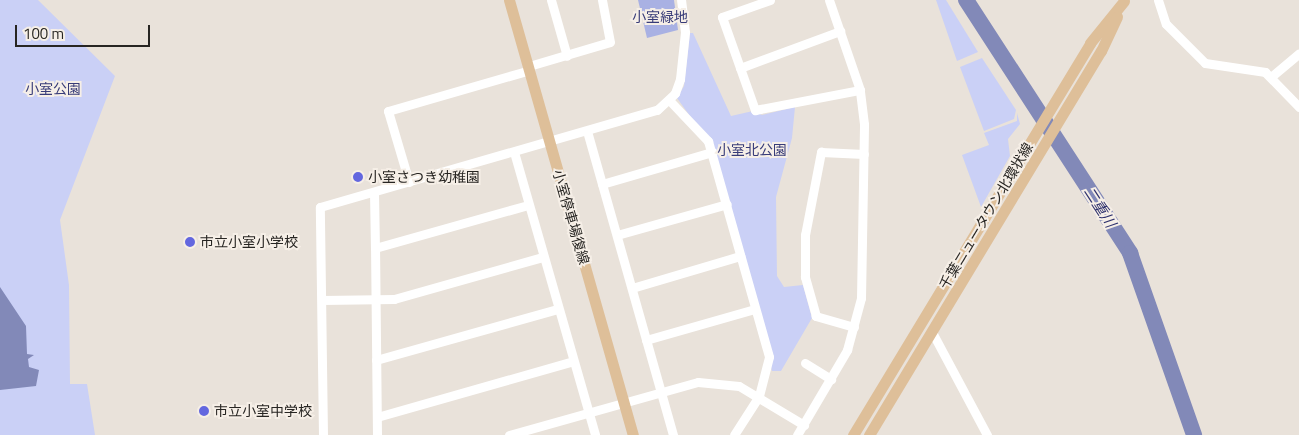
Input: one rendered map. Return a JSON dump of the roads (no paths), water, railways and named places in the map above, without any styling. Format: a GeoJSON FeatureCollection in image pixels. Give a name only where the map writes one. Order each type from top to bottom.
{"type":"FeatureCollection","features":[{"type":"Feature","properties":{"kind":"main road","name":"小室停車場復線"},"geometry":{"type":"LineString","coordinates":[[510,0],[633,435]]}},
{"type":"Feature","properties":{"kind":"main road","name":"千葉ニュータウン北環状線"},"geometry":{"type":"LineString","coordinates":[[853,435],[1090,43],[1124,0]]}},
{"type":"Feature","properties":{"kind":"main road","name":"千葉ニュータウン北環状線"},"geometry":{"type":"LineString","coordinates":[[868,435],[1101,51],[1124,0]]}},
{"type":"Feature","properties":{"kind":"street"},"geometry":{"type":"LineString","coordinates":[[551,0],[567,56]]}},
{"type":"Feature","properties":{"kind":"street"},"geometry":{"type":"LineString","coordinates":[[409,182],[388,111],[610,42],[602,0]]}},
{"type":"Feature","properties":{"kind":"street"},"geometry":{"type":"LineString","coordinates":[[323,435],[320,207],[651,113],[669,100],[682,68],[681,0]]}},
{"type":"Feature","properties":{"kind":"street"},"geometry":{"type":"LineString","coordinates":[[770,0],[722,17],[755,110],[760,111],[860,90]]}},
{"type":"Feature","properties":{"kind":"street"},"geometry":{"type":"LineString","coordinates":[[797,435],[831,379],[854,327],[861,298],[864,154],[860,90],[829,0]]}},
{"type":"Feature","properties":{"kind":"street"},"geometry":{"type":"LineString","coordinates":[[1158,0],[1166,24],[1205,63],[1215,68],[1249,67],[1272,76],[1299,107]]}},
{"type":"Feature","properties":{"kind":"street"},"geometry":{"type":"LineString","coordinates":[[740,68],[840,31]]}},
{"type":"Feature","properties":{"kind":"street"},"geometry":{"type":"LineString","coordinates":[[1272,76],[1299,53]]}},
{"type":"Feature","properties":{"kind":"street"},"geometry":{"type":"LineString","coordinates":[[669,100],[700,131],[712,152],[769,357],[759,396],[734,435]]}},
{"type":"Feature","properties":{"kind":"street"},"geometry":{"type":"LineString","coordinates":[[588,131],[673,435]]}},
{"type":"Feature","properties":{"kind":"street"},"geometry":{"type":"LineString","coordinates":[[514,152],[542,257],[595,435]]}},
{"type":"Feature","properties":{"kind":"street"},"geometry":{"type":"LineString","coordinates":[[602,184],[712,152]]}},
{"type":"Feature","properties":{"kind":"street"},"geometry":{"type":"LineString","coordinates":[[854,327],[816,316],[805,277],[804,235],[820,152],[864,154]]}},
{"type":"Feature","properties":{"kind":"street"},"geometry":{"type":"LineString","coordinates":[[374,192],[377,435]]}},
{"type":"Feature","properties":{"kind":"street"},"geometry":{"type":"LineString","coordinates":[[618,235],[727,204]]}},
{"type":"Feature","properties":{"kind":"street"},"geometry":{"type":"LineString","coordinates":[[375,248],[528,205]]}},
{"type":"Feature","properties":{"kind":"street"},"geometry":{"type":"LineString","coordinates":[[632,288],[740,256]]}},
{"type":"Feature","properties":{"kind":"street"},"geometry":{"type":"LineString","coordinates":[[322,300],[376,300],[542,257]]}},
{"type":"Feature","properties":{"kind":"street"},"geometry":{"type":"LineString","coordinates":[[376,360],[558,309]]}},
{"type":"Feature","properties":{"kind":"street"},"geometry":{"type":"LineString","coordinates":[[646,340],[755,309]]}},
{"type":"Feature","properties":{"kind":"street"},"geometry":{"type":"LineString","coordinates":[[932,332],[987,435]]}},
{"type":"Feature","properties":{"kind":"street"},"geometry":{"type":"LineString","coordinates":[[377,417],[573,361]]}},
{"type":"Feature","properties":{"kind":"street"},"geometry":{"type":"LineString","coordinates":[[805,364],[831,379]]}},
{"type":"Feature","properties":{"kind":"street"},"geometry":{"type":"LineString","coordinates":[[509,435],[542,431],[588,412],[698,382],[720,382],[759,396],[804,425]]}},
{"type":"Feature","properties":{"kind":"waterway","name":"二重川"},"geometry":{"type":"LineString","coordinates":[[966,0],[1130,253],[1194,435]]}},
{"type":"Feature","properties":{"kind":"place","name":"小室さつき幼稚園"},"geometry":{"type":"Point","coordinates":[358,177]}},
{"type":"Feature","properties":{"kind":"place","name":"市立小室小学校"},"geometry":{"type":"Point","coordinates":[190,242]}},
{"type":"Feature","properties":{"kind":"place","name":"市立小室中学校"},"geometry":{"type":"Point","coordinates":[204,411]}},
{"type":"Feature","properties":{"kind":"park label","name":"小室緑地"},"geometry":{"type":"Point","coordinates":[660,17]}},
{"type":"Feature","properties":{"kind":"park label","name":"小室公園"},"geometry":{"type":"Point","coordinates":[53,89]}},
{"type":"Feature","properties":{"kind":"park label","name":"小室北公園"},"geometry":{"type":"Point","coordinates":[752,150]}}]}
